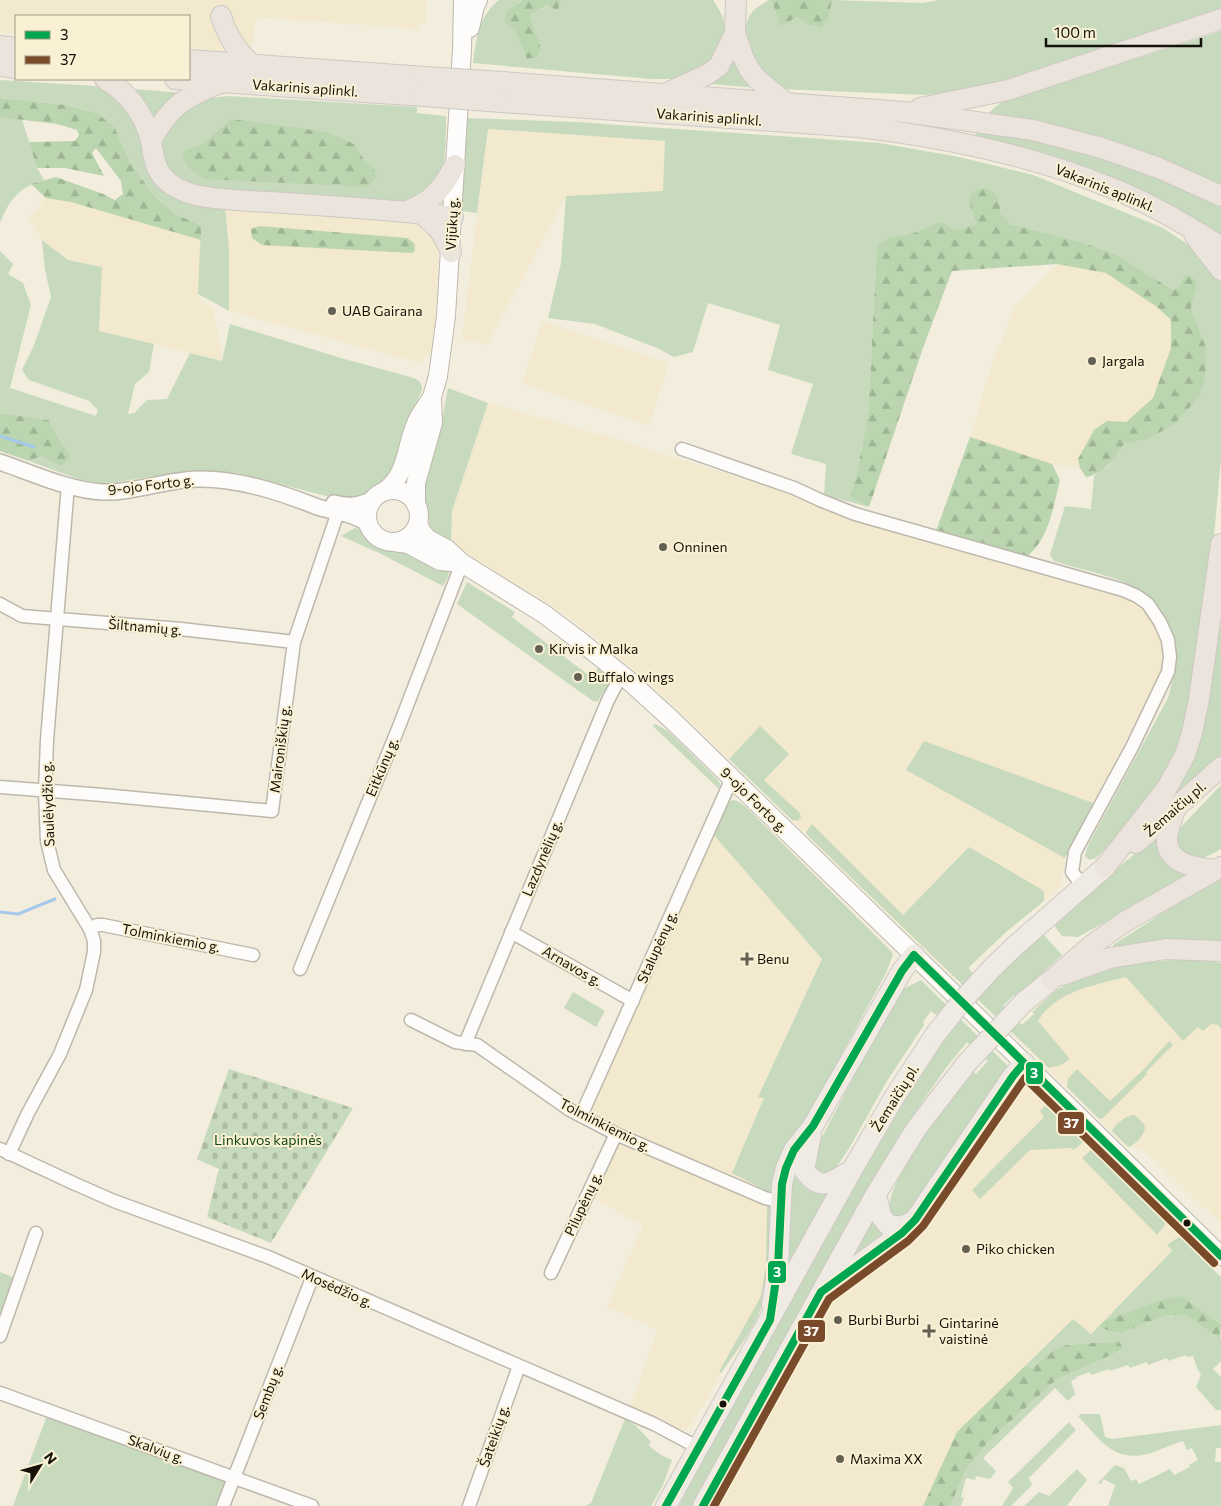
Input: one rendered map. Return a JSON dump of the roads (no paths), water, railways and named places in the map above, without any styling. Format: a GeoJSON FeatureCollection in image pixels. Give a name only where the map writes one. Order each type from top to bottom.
{"type":"FeatureCollection","features":[{"type":"Feature","properties":{"kind":"highway"},"geometry":{"type":"LineString","coordinates":[[736,0],[735,33],[743,57],[757,79],[786,103]]}},
{"type":"Feature","properties":{"kind":"highway"},"geometry":{"type":"LineString","coordinates":[[220,16],[235,48],[252,65]]}},
{"type":"Feature","properties":{"kind":"highway"},"geometry":{"type":"LineString","coordinates":[[904,112],[1008,90],[1221,19]]}},
{"type":"Feature","properties":{"kind":"highway"},"geometry":{"type":"LineString","coordinates":[[664,94],[708,74],[719,66],[735,33]]}},
{"type":"Feature","properties":{"kind":"highway"},"geometry":{"type":"LineString","coordinates":[[0,46],[15,48]]}},
{"type":"Feature","properties":{"kind":"highway","name":"Vakarinis aplinkl."},"geometry":{"type":"LineString","coordinates":[[190,60],[252,65],[424,87],[501,102],[857,127],[913,135],[1021,157],[1071,172],[1163,212],[1221,247]]}},
{"type":"Feature","properties":{"kind":"highway"},"geometry":{"type":"LineString","coordinates":[[0,66],[15,68]]}},
{"type":"Feature","properties":{"kind":"highway"},"geometry":{"type":"LineString","coordinates":[[107,80],[122,90],[136,106],[151,141],[153,158],[162,176],[179,190],[229,200],[413,212],[453,217]]}},
{"type":"Feature","properties":{"kind":"highway","name":"Vakarinis aplinkl."},"geometry":{"type":"LineString","coordinates":[[190,80],[424,87],[502,82],[904,112],[1033,130],[1102,148],[1159,168],[1221,196]]}},
{"type":"Feature","properties":{"kind":"highway"},"geometry":{"type":"LineString","coordinates":[[151,141],[161,122],[175,106],[199,92],[222,82]]}},
{"type":"Feature","properties":{"kind":"highway"},"geometry":{"type":"LineString","coordinates":[[413,212],[436,194],[446,182],[455,165]]}},
{"type":"Feature","properties":{"kind":"highway"},"geometry":{"type":"LineString","coordinates":[[413,212],[432,221],[440,229],[451,252]]}},
{"type":"Feature","properties":{"kind":"highway"},"geometry":{"type":"LineString","coordinates":[[1188,226],[1221,270]]}},
{"type":"Feature","properties":{"kind":"highway"},"geometry":{"type":"LineString","coordinates":[[1105,867],[1167,788],[1185,754],[1200,699],[1221,544]]}},
{"type":"Feature","properties":{"kind":"highway"},"geometry":{"type":"LineString","coordinates":[[1217,581],[1221,614]]}},
{"type":"Feature","properties":{"kind":"highway","name":"Žemaičių pl."},"geometry":{"type":"LineString","coordinates":[[1105,867],[1175,810],[1221,767]]}},
{"type":"Feature","properties":{"kind":"highway"},"geometry":{"type":"LineString","coordinates":[[1175,810],[1167,842],[1172,854],[1182,863],[1193,867],[1218,868]]}},
{"type":"Feature","properties":{"kind":"highway"},"geometry":{"type":"LineString","coordinates":[[1051,980],[1093,944],[1126,920],[1218,868]]}},
{"type":"Feature","properties":{"kind":"highway"},"geometry":{"type":"LineString","coordinates":[[1051,980],[1110,958],[1166,949],[1221,951]]}},
{"type":"Feature","properties":{"kind":"main road","name":"Vijūkų g."},"geometry":{"type":"LineString","coordinates":[[416,505],[416,483],[433,423],[432,397],[442,348],[451,252],[463,0]]}},
{"type":"Feature","properties":{"kind":"main road","name":"Vijūkų g."},"geometry":{"type":"LineString","coordinates":[[462,50],[470,30],[478,0]]}},
{"type":"Feature","properties":{"kind":"main road"},"geometry":{"type":"LineString","coordinates":[[470,30],[492,0]]}},
{"type":"Feature","properties":{"kind":"main road","name":"Vijūkų g."},"geometry":{"type":"LineString","coordinates":[[379,494],[393,484],[400,475],[418,418],[432,397]]}},
{"type":"Feature","properties":{"kind":"main road"},"geometry":{"type":"LineString","coordinates":[[400,491],[407,494],[416,505],[418,522],[409,536],[402,540],[386,541],[373,532],[369,525],[367,511],[379,494],[400,491]]}},
{"type":"Feature","properties":{"kind":"main road","name":"9-ojo Forto g."},"geometry":{"type":"LineString","coordinates":[[418,522],[421,531],[428,539],[447,549],[462,563],[544,614],[622,674],[732,778],[1221,1256]]}},
{"type":"Feature","properties":{"kind":"main road","name":"9-ojo Forto g."},"geometry":{"type":"LineString","coordinates":[[394,542],[408,544],[440,561],[462,563]]}},
{"type":"Feature","properties":{"kind":"main road","name":"Žemaičių pl."},"geometry":{"type":"LineString","coordinates":[[666,1506],[852,1170],[895,1096],[935,1035],[960,1002],[992,967],[1105,867]]}},
{"type":"Feature","properties":{"kind":"main road"},"geometry":{"type":"LineString","coordinates":[[770,1320],[778,1266],[781,1202],[786,1168],[794,1150],[813,1126],[902,971],[914,955]]}},
{"type":"Feature","properties":{"kind":"main road"},"geometry":{"type":"LineString","coordinates":[[703,1506],[876,1194],[916,1129],[966,1064],[1023,1003],[1051,980]]}},
{"type":"Feature","properties":{"kind":"main road"},"geometry":{"type":"LineString","coordinates":[[821,1292],[902,1233],[915,1220],[1013,1076],[1024,1063]]}},
{"type":"Feature","properties":{"kind":"main road"},"geometry":{"type":"LineString","coordinates":[[813,1126],[805,1157],[804,1170],[811,1180],[822,1184],[830,1183],[852,1170]]}},
{"type":"Feature","properties":{"kind":"main road"},"geometry":{"type":"LineString","coordinates":[[876,1194],[881,1216],[888,1225],[902,1227],[915,1220]]}},
{"type":"Feature","properties":{"kind":"street"},"geometry":{"type":"LineString","coordinates":[[682,449],[794,488],[855,514],[1123,590],[1137,596],[1148,604],[1160,622],[1168,640],[1170,657],[1168,672],[1132,747],[1075,852],[1072,872],[1083,886]]}},
{"type":"Feature","properties":{"kind":"street","name":"9-ojo Forto g."},"geometry":{"type":"LineString","coordinates":[[0,462],[68,485],[103,492],[196,479],[235,482],[303,500],[316,506],[341,509],[369,525]]}},
{"type":"Feature","properties":{"kind":"street","name":"Saulėlydžio g."},"geometry":{"type":"LineString","coordinates":[[5,1151],[60,1054],[86,990],[94,952],[94,941],[90,929],[60,882],[52,864],[48,841],[46,791],[47,740],[68,485]]}},
{"type":"Feature","properties":{"kind":"street","name":"9-ojo Forto g."},"geometry":{"type":"LineString","coordinates":[[341,509],[358,505],[379,494]]}},
{"type":"Feature","properties":{"kind":"street","name":"Maironiškių g."},"geometry":{"type":"LineString","coordinates":[[0,787],[272,811],[294,642],[341,509]]}},
{"type":"Feature","properties":{"kind":"street","name":"Eitkūnų g."},"geometry":{"type":"LineString","coordinates":[[300,969],[398,729],[462,563]]}},
{"type":"Feature","properties":{"kind":"street","name":"Šiltnamių g."},"geometry":{"type":"LineString","coordinates":[[0,604],[22,616],[181,629],[294,642]]}},
{"type":"Feature","properties":{"kind":"street","name":"Lazdynėlių g."},"geometry":{"type":"LineString","coordinates":[[465,1044],[608,700],[622,674]]}},
{"type":"Feature","properties":{"kind":"street","name":"Stalupėnų g."},"geometry":{"type":"LineString","coordinates":[[581,1116],[732,778]]}},
{"type":"Feature","properties":{"kind":"street","name":"Tolminkiemio g."},"geometry":{"type":"LineString","coordinates":[[90,929],[97,925],[103,925],[253,955]]}},
{"type":"Feature","properties":{"kind":"street","name":"Arnavos g."},"geometry":{"type":"LineString","coordinates":[[511,932],[633,1001]]}},
{"type":"Feature","properties":{"kind":"street","name":"Tolminkiemio g."},"geometry":{"type":"LineString","coordinates":[[411,1020],[455,1042],[477,1046],[570,1110],[616,1134],[764,1198],[781,1202]]}},
{"type":"Feature","properties":{"kind":"street","name":"Pilupėnų g."},"geometry":{"type":"LineString","coordinates":[[551,1273],[616,1134]]}},
{"type":"Feature","properties":{"kind":"street","name":"Mosėdžio g."},"geometry":{"type":"LineString","coordinates":[[5,1151],[114,1201],[268,1257],[312,1278],[654,1424],[699,1448]]}},
{"type":"Feature","properties":{"kind":"street"},"geometry":{"type":"LineString","coordinates":[[0,1336],[36,1233]]}},
{"type":"Feature","properties":{"kind":"street","name":"Sembų g."},"geometry":{"type":"LineString","coordinates":[[223,1506],[312,1278]]}},
{"type":"Feature","properties":{"kind":"street","name":"Šateikių g."},"geometry":{"type":"LineString","coordinates":[[469,1506],[519,1366]]}},
{"type":"Feature","properties":{"kind":"street","name":"Skalvių g."},"geometry":{"type":"LineString","coordinates":[[0,1393],[312,1506]]}},
{"type":"Feature","properties":{"kind":"waterway"},"geometry":{"type":"LineString","coordinates":[[0,436],[34,447]]}},
{"type":"Feature","properties":{"kind":"waterway"},"geometry":{"type":"LineString","coordinates":[[0,912],[18,914],[55,899]]}},
{"type":"Feature","properties":{"kind":"place","name":"UAB Gairana"},"geometry":{"type":"Point","coordinates":[332,311]}},
{"type":"Feature","properties":{"kind":"place","name":"Jargala"},"geometry":{"type":"Point","coordinates":[1092,361]}},
{"type":"Feature","properties":{"kind":"place","name":"Onninen"},"geometry":{"type":"Point","coordinates":[663,547]}},
{"type":"Feature","properties":{"kind":"place","name":"Kirvis ir Malka"},"geometry":{"type":"Point","coordinates":[539,649]}},
{"type":"Feature","properties":{"kind":"place","name":"Buffalo wings"},"geometry":{"type":"Point","coordinates":[578,677]}},
{"type":"Feature","properties":{"kind":"place","name":"Benu"},"geometry":{"type":"Point","coordinates":[747,959]}},
{"type":"Feature","properties":{"kind":"place","name":"Piko chicken"},"geometry":{"type":"Point","coordinates":[966,1249]}},
{"type":"Feature","properties":{"kind":"place","name":"Burbi Burbi"},"geometry":{"type":"Point","coordinates":[838,1320]}},
{"type":"Feature","properties":{"kind":"place","name":"Gintarinė vaistinė"},"geometry":{"type":"Point","coordinates":[929,1331]}},
{"type":"Feature","properties":{"kind":"place","name":"Maxima XX"},"geometry":{"type":"Point","coordinates":[840,1459]}},
{"type":"Feature","properties":{"kind":"park label","name":"Linkuvos kapinės"},"geometry":{"type":"Point","coordinates":[268,1140]}}]}
